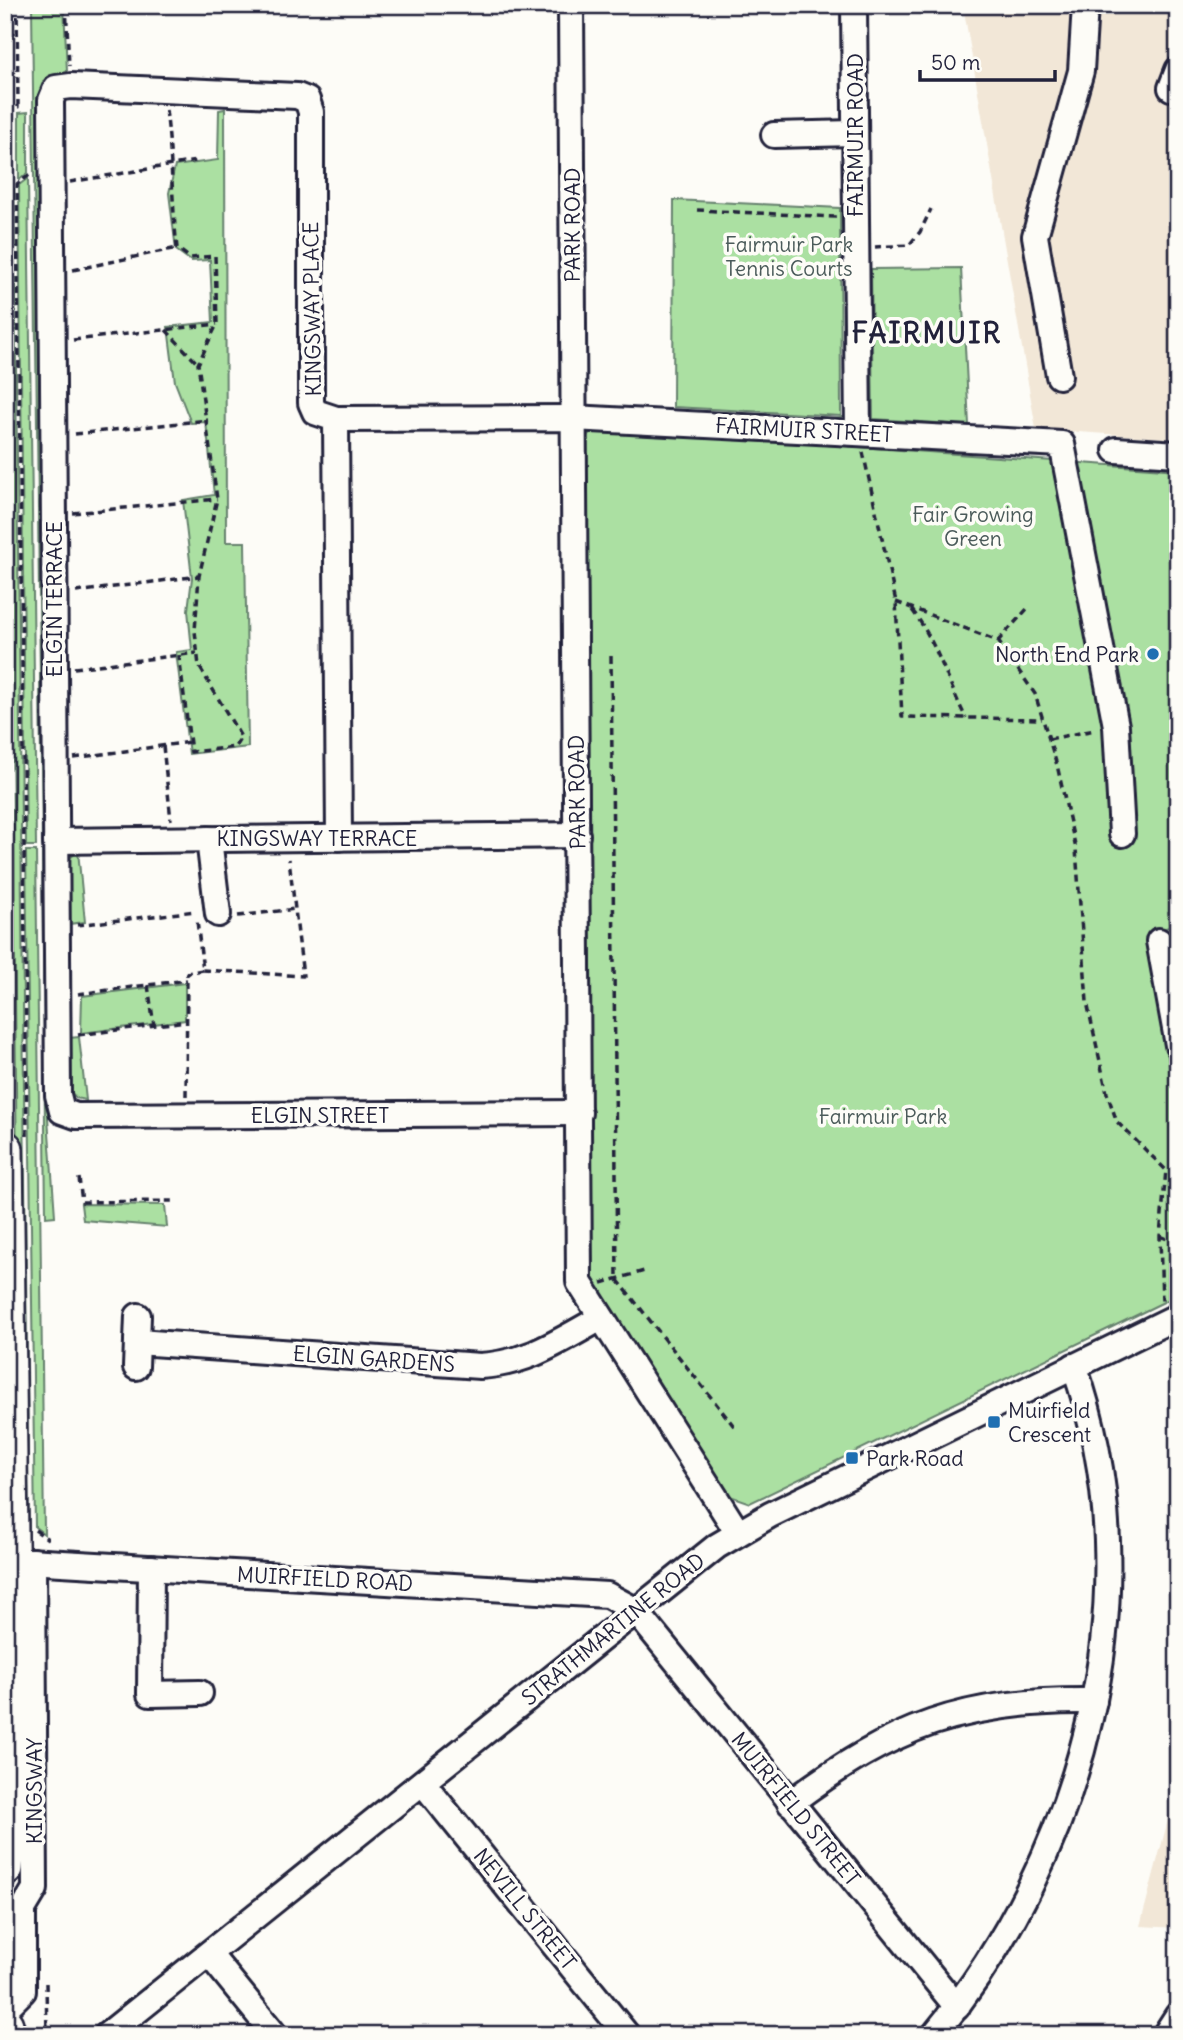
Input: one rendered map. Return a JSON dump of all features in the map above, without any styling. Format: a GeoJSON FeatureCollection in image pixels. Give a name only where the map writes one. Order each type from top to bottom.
{"type":"FeatureCollection","features":[{"type":"Feature","properties":{"kind":"highway","name":"KINGSWAY"},"geometry":{"type":"LineString","coordinates":[[5,1868],[13,1770],[22,1561],[16,1144]]}},
{"type":"Feature","properties":{"kind":"highway"},"geometry":{"type":"LineString","coordinates":[[5,2025],[8,2035]]}},
{"type":"Feature","properties":{"kind":"street","name":"PARK ROAD"},"geometry":{"type":"LineString","coordinates":[[571,5],[579,1282],[738,1533]]}},
{"type":"Feature","properties":{"kind":"street","name":"FAIRMUIR ROAD"},"geometry":{"type":"LineString","coordinates":[[854,5],[858,433]]}},
{"type":"Feature","properties":{"kind":"street"},"geometry":{"type":"LineString","coordinates":[[1059,376],[1035,236],[1082,71],[1085,5]]}},
{"type":"Feature","properties":{"kind":"street","name":"KINGSWAY PLACE"},"geometry":{"type":"LineString","coordinates":[[64,87],[297,96],[307,100],[311,111],[311,403],[315,412],[336,419],[339,838]]}},
{"type":"Feature","properties":{"kind":"street","name":"ELGIN TERRACE"},"geometry":{"type":"LineString","coordinates":[[62,1111],[58,1095],[52,274],[41,180],[51,100],[64,87]]}},
{"type":"Feature","properties":{"kind":"street"},"geometry":{"type":"LineString","coordinates":[[774,135],[854,133]]}},
{"type":"Feature","properties":{"kind":"street","name":"FAIRMUIR STREET"},"geometry":{"type":"LineString","coordinates":[[336,419],[573,418],[1062,444],[1116,726]]}},
{"type":"Feature","properties":{"kind":"street"},"geometry":{"type":"LineString","coordinates":[[1116,450],[1178,454]]}},
{"type":"Feature","properties":{"kind":"street"},"geometry":{"type":"LineString","coordinates":[[1116,726],[1122,834]]}},
{"type":"Feature","properties":{"kind":"street","name":"KINGSWAY TERRACE"},"geometry":{"type":"LineString","coordinates":[[56,841],[577,835]]}},
{"type":"Feature","properties":{"kind":"street"},"geometry":{"type":"LineString","coordinates":[[209,839],[209,917]]}},
{"type":"Feature","properties":{"kind":"street"},"geometry":{"type":"LineString","coordinates":[[1159,941],[1178,1045]]}},
{"type":"Feature","properties":{"kind":"street","name":"ELGIN STREET"},"geometry":{"type":"LineString","coordinates":[[62,1111],[76,1116],[579,1113]]}},
{"type":"Feature","properties":{"kind":"street","name":"ELGIN GARDENS"},"geometry":{"type":"LineString","coordinates":[[138,1316],[136,1354],[480,1366],[509,1364],[533,1356],[601,1318]]}},
{"type":"Feature","properties":{"kind":"street","name":"STRATHMARTINE ROAD"},"geometry":{"type":"LineString","coordinates":[[110,2034],[693,1562],[738,1533],[1170,1320]]}},
{"type":"Feature","properties":{"kind":"street"},"geometry":{"type":"LineString","coordinates":[[934,2035],[957,2007],[1003,1938],[1042,1863],[1072,1786],[1094,1701],[1105,1617],[1107,1537],[1100,1466],[1086,1401],[1074,1366]]}},
{"type":"Feature","properties":{"kind":"street","name":"MUIRFIELD ROAD"},"geometry":{"type":"LineString","coordinates":[[22,1561],[607,1595],[635,1610]]}},
{"type":"Feature","properties":{"kind":"street","name":"KINGSWAY"},"geometry":{"type":"LineString","coordinates":[[5,2009],[23,1991],[23,1909],[35,1889],[22,1561]]}},
{"type":"Feature","properties":{"kind":"street"},"geometry":{"type":"LineString","coordinates":[[151,1568],[150,1694],[200,1693]]}},
{"type":"Feature","properties":{"kind":"street","name":"MUIRFIELD STREET"},"geometry":{"type":"LineString","coordinates":[[635,1610],[957,2007]]}},
{"type":"Feature","properties":{"kind":"street"},"geometry":{"type":"LineString","coordinates":[[790,1802],[831,1772],[876,1745],[936,1720],[990,1706],[1042,1700],[1094,1701]]}},
{"type":"Feature","properties":{"kind":"street","name":"NEVILL STREET"},"geometry":{"type":"LineString","coordinates":[[423,1783],[627,2035]]}},
{"type":"Feature","properties":{"kind":"street"},"geometry":{"type":"LineString","coordinates":[[209,1954],[275,2035]]}},
{"type":"Feature","properties":{"kind":"street"},"geometry":{"type":"LineString","coordinates":[[1165,2035],[1178,2015]]}},
{"type":"Feature","properties":{"kind":"path"},"geometry":{"type":"LineString","coordinates":[[11,5],[12,107],[18,107],[17,5]]}},
{"type":"Feature","properties":{"kind":"path"},"geometry":{"type":"LineString","coordinates":[[64,87],[66,5]]}},
{"type":"Feature","properties":{"kind":"path"},"geometry":{"type":"LineString","coordinates":[[164,90],[173,166],[171,191],[177,248],[190,258],[215,256],[217,324],[198,364]]}},
{"type":"Feature","properties":{"kind":"path"},"geometry":{"type":"LineString","coordinates":[[16,1144],[17,184],[196,161]]}},
{"type":"Feature","properties":{"kind":"path"},"geometry":{"type":"LineString","coordinates":[[856,248],[909,244],[920,232],[931,209]]}},
{"type":"Feature","properties":{"kind":"path"},"geometry":{"type":"LineString","coordinates":[[697,210],[855,217]]}},
{"type":"Feature","properties":{"kind":"path"},"geometry":{"type":"LineString","coordinates":[[52,274],[177,248]]}},
{"type":"Feature","properties":{"kind":"path"},"geometry":{"type":"LineString","coordinates":[[53,343],[217,324]]}},
{"type":"Feature","properties":{"kind":"path"},"geometry":{"type":"LineString","coordinates":[[166,330],[198,364],[208,420],[217,499],[199,576],[197,653],[199,666],[241,737],[235,747],[191,752],[179,655]]}},
{"type":"Feature","properties":{"kind":"path"},"geometry":{"type":"LineString","coordinates":[[53,437],[208,420]]}},
{"type":"Feature","properties":{"kind":"path"},"geometry":{"type":"LineString","coordinates":[[858,433],[872,484],[896,603],[902,717],[1043,719]]}},
{"type":"Feature","properties":{"kind":"path"},"geometry":{"type":"LineString","coordinates":[[54,515],[217,499]]}},
{"type":"Feature","properties":{"kind":"path"},"geometry":{"type":"LineString","coordinates":[[54,595],[199,576]]}},
{"type":"Feature","properties":{"kind":"path"},"geometry":{"type":"LineString","coordinates":[[896,603],[998,641],[1035,694],[1076,849],[1087,1002],[1107,1093],[1117,1122],[1166,1170],[1160,1236],[1170,1320]]}},
{"type":"Feature","properties":{"kind":"path"},"geometry":{"type":"LineString","coordinates":[[911,608],[936,648],[944,674],[966,718]]}},
{"type":"Feature","properties":{"kind":"path"},"geometry":{"type":"LineString","coordinates":[[998,641],[1027,609]]}},
{"type":"Feature","properties":{"kind":"path"},"geometry":{"type":"LineString","coordinates":[[55,670],[197,653]]}},
{"type":"Feature","properties":{"kind":"path"},"geometry":{"type":"LineString","coordinates":[[611,656],[617,1279],[737,1430]]}},
{"type":"Feature","properties":{"kind":"path"},"geometry":{"type":"LineString","coordinates":[[1049,739],[1116,726]]}},
{"type":"Feature","properties":{"kind":"path"},"geometry":{"type":"LineString","coordinates":[[55,761],[190,742]]}},
{"type":"Feature","properties":{"kind":"path"},"geometry":{"type":"LineString","coordinates":[[163,746],[173,839]]}},
{"type":"Feature","properties":{"kind":"path"},"geometry":{"type":"LineString","coordinates":[[186,1115],[187,973],[203,970],[303,976],[286,838]]}},
{"type":"Feature","properties":{"kind":"path"},"geometry":{"type":"LineString","coordinates":[[195,899],[209,917],[203,970]]}},
{"type":"Feature","properties":{"kind":"path"},"geometry":{"type":"LineString","coordinates":[[57,927],[295,909]]}},
{"type":"Feature","properties":{"kind":"path"},"geometry":{"type":"LineString","coordinates":[[57,996],[187,980]]}},
{"type":"Feature","properties":{"kind":"path"},"geometry":{"type":"LineString","coordinates":[[148,985],[153,1026]]}},
{"type":"Feature","properties":{"kind":"path"},"geometry":{"type":"LineString","coordinates":[[58,1037],[187,1021]]}},
{"type":"Feature","properties":{"kind":"path"},"geometry":{"type":"LineString","coordinates":[[79,1178],[82,1202],[173,1201]]}},
{"type":"Feature","properties":{"kind":"path"},"geometry":{"type":"LineString","coordinates":[[1160,1236],[1178,1242]]}},
{"type":"Feature","properties":{"kind":"path"},"geometry":{"type":"LineString","coordinates":[[583,1288],[648,1270]]}},
{"type":"Feature","properties":{"kind":"path"},"geometry":{"type":"LineString","coordinates":[[22,1561],[32,1528],[48,1539]]}},
{"type":"Feature","properties":{"kind":"shaded area"},"geometry":{"type":"Polygon","coordinates":[[[963,5],[1178,5],[1178,439],[1036,429],[963,5]]]}},
{"type":"Feature","properties":{"kind":"shaded area"},"geometry":{"type":"Polygon","coordinates":[[[1178,1782],[1178,1928],[1140,1926],[1178,1782]]]}},
{"type":"Feature","properties":{"kind":"green space"},"geometry":{"type":"Polygon","coordinates":[[[32,5],[64,5],[67,72],[51,76],[44,84],[48,846],[42,846],[32,5]]]}},
{"type":"Feature","properties":{"kind":"green space"},"geometry":{"type":"Polygon","coordinates":[[[225,109],[226,542],[245,542],[248,747],[189,754],[176,652],[192,650],[188,610],[192,578],[183,500],[214,495],[206,422],[191,423],[175,382],[168,327],[213,322],[210,260],[191,261],[176,250],[169,193],[175,166],[218,160],[219,110],[225,109]]]}},
{"type":"Feature","properties":{"kind":"green space"},"geometry":{"type":"Polygon","coordinates":[[[28,112],[28,173],[19,180],[19,113],[28,112]]]}},
{"type":"Feature","properties":{"kind":"green space"},"geometry":{"type":"Polygon","coordinates":[[[28,178],[36,846],[26,846],[19,185],[28,178]]]}},
{"type":"Feature","properties":{"kind":"green space"},"geometry":{"type":"Polygon","coordinates":[[[6,189],[14,189],[29,1542],[21,1535],[6,189]]]}},
{"type":"Feature","properties":{"kind":"green space","name":"Fairmuir Park Tennis Courts"},"geometry":{"type":"Polygon","coordinates":[[[674,200],[840,208],[841,416],[673,407],[674,200]]]}},
{"type":"Feature","properties":{"kind":"green space"},"geometry":{"type":"Polygon","coordinates":[[[961,268],[969,425],[873,419],[871,269],[961,268]]]}},
{"type":"Feature","properties":{"kind":"green space","name":"Fairmuir Park"},"geometry":{"type":"Polygon","coordinates":[[[594,428],[1178,470],[1178,910],[1168,912],[1170,927],[1165,928],[1166,935],[1147,940],[1178,1112],[1178,1295],[750,1503],[730,1496],[592,1280],[587,436],[594,428]]]}},
{"type":"Feature","properties":{"kind":"green space"},"geometry":{"type":"Polygon","coordinates":[[[26,851],[36,851],[44,1534],[35,1527],[26,851]]]}},
{"type":"Feature","properties":{"kind":"green space"},"geometry":{"type":"Polygon","coordinates":[[[42,851],[49,851],[48,1118],[55,1216],[46,1217],[42,851]]]}},
{"type":"Feature","properties":{"kind":"green space"},"geometry":{"type":"Polygon","coordinates":[[[78,851],[85,922],[68,924],[69,859],[78,851]]]}},
{"type":"Feature","properties":{"kind":"green space"},"geometry":{"type":"Polygon","coordinates":[[[185,983],[185,1020],[81,1033],[82,996],[185,983]]]}},
{"type":"Feature","properties":{"kind":"green space"},"geometry":{"type":"Polygon","coordinates":[[[79,1037],[86,1100],[76,1098],[70,1091],[69,1038],[79,1037]]]}},
{"type":"Feature","properties":{"kind":"green space"},"geometry":{"type":"Polygon","coordinates":[[[81,1204],[165,1205],[167,1227],[83,1220],[81,1204]]]}},
{"type":"Feature","properties":{"kind":"place","name":"North End Park"},"geometry":{"type":"Point","coordinates":[1153,654]}},
{"type":"Feature","properties":{"kind":"place","name":"Muirfield Crescent"},"geometry":{"type":"Point","coordinates":[994,1422]}},
{"type":"Feature","properties":{"kind":"place","name":"Park Road"},"geometry":{"type":"Point","coordinates":[852,1458]}},
{"type":"Feature","properties":{"kind":"district","name":"FAIRMUIR"},"geometry":{"type":"Point","coordinates":[927,333]}},
{"type":"Feature","properties":{"kind":"park label","name":"Fair Growing Green"},"geometry":{"type":"Point","coordinates":[973,526]}}]}
